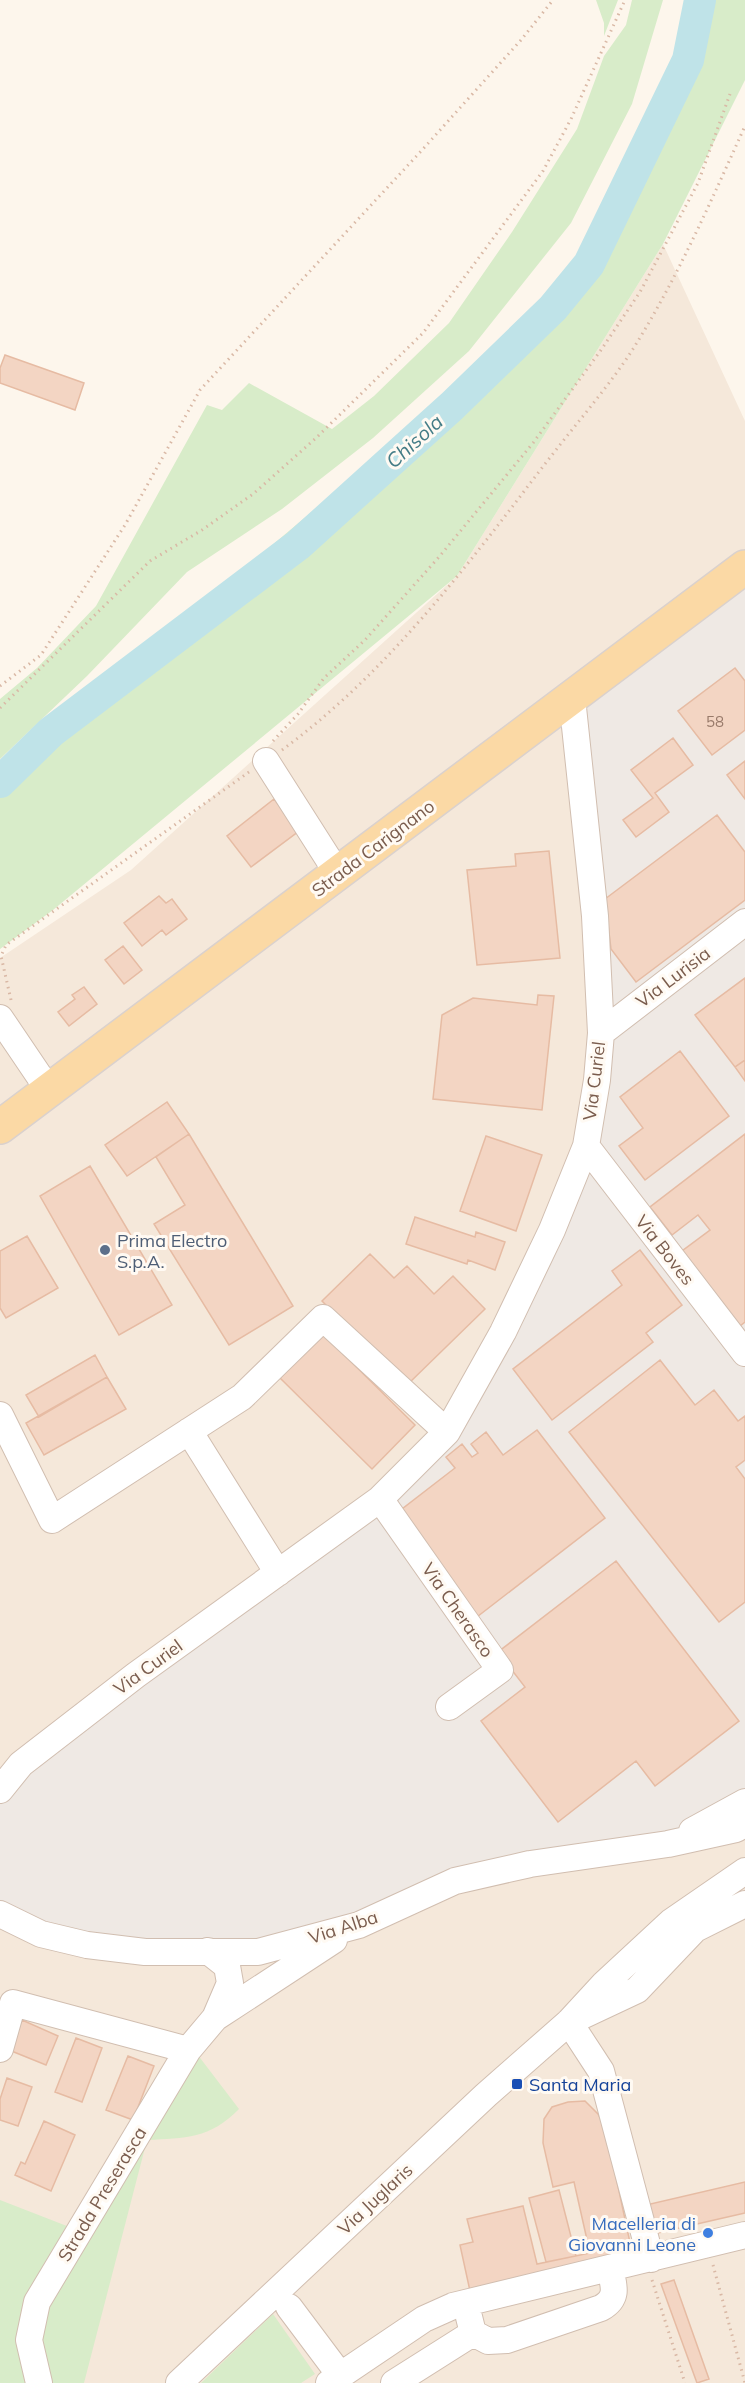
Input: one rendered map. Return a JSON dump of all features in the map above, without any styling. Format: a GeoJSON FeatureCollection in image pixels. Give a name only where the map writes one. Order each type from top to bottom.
{"type":"FeatureCollection","features":[{"type":"Feature","properties":{"kind":"main road","name":"Strada Carignano"},"geometry":{"type":"LineString","coordinates":[[0,1127],[745,567]]}},
{"type":"Feature","properties":{"kind":"street","name":"Via Curiel"},"geometry":{"type":"LineString","coordinates":[[0,1791],[10,1767],[380,1499],[447,1432],[503,1332],[552,1230],[586,1146],[597,1080],[601,1033],[595,916],[572,698]]}},
{"type":"Feature","properties":{"kind":"street"},"geometry":{"type":"LineString","coordinates":[[266,761],[338,874]]}},
{"type":"Feature","properties":{"kind":"street","name":"Via Lurisia"},"geometry":{"type":"LineString","coordinates":[[601,1033],[744,926]]}},
{"type":"Feature","properties":{"kind":"street"},"geometry":{"type":"LineString","coordinates":[[4,1025],[48,1089]]}},
{"type":"Feature","properties":{"kind":"street","name":"Via Boves"},"geometry":{"type":"LineString","coordinates":[[586,1146],[745,1353]]}},
{"type":"Feature","properties":{"kind":"street"},"geometry":{"type":"LineString","coordinates":[[0,1415],[52,1520],[242,1397],[323,1318],[447,1432]]}},
{"type":"Feature","properties":{"kind":"street"},"geometry":{"type":"LineString","coordinates":[[189,1431],[278,1573]]}},
{"type":"Feature","properties":{"kind":"street","name":"Via Cherasco"},"geometry":{"type":"LineString","coordinates":[[380,1499],[500,1670],[449,1707]]}},
{"type":"Feature","properties":{"kind":"street","name":"Via Alba"},"geometry":{"type":"LineString","coordinates":[[668,1844],[745,1802]]}},
{"type":"Feature","properties":{"kind":"street","name":"Via Alba"},"geometry":{"type":"LineString","coordinates":[[4,1914],[41,1934],[87,1945],[145,1952],[258,1952],[359,1925],[455,1881],[530,1864],[668,1844],[736,1829],[745,1824]]}},
{"type":"Feature","properties":{"kind":"street","name":"Via Juglaris"},"geometry":{"type":"LineString","coordinates":[[182,2382],[486,2095],[569,2022],[604,1983],[671,1922],[739,1879]]}},
{"type":"Feature","properties":{"kind":"street","name":"Via Juglaris"},"geometry":{"type":"LineString","coordinates":[[569,2022],[637,1989],[695,1929],[745,1904]]}},
{"type":"Feature","properties":{"kind":"street","name":"Strada Preserasca"},"geometry":{"type":"LineString","coordinates":[[39,2383],[29,2340],[37,2302],[188,2049],[215,2018],[359,1925]]}},
{"type":"Feature","properties":{"kind":"street","name":"Strada Preserasca"},"geometry":{"type":"LineString","coordinates":[[208,1951],[227,1966],[230,1983],[215,2018]]}},
{"type":"Feature","properties":{"kind":"street"},"geometry":{"type":"LineString","coordinates":[[258,1952],[268,1964],[269,1976],[261,1987]]}},
{"type":"Feature","properties":{"kind":"street"},"geometry":{"type":"LineString","coordinates":[[0,2049],[13,2003],[188,2049]]}},
{"type":"Feature","properties":{"kind":"street"},"geometry":{"type":"LineString","coordinates":[[569,2022],[601,2071],[649,2260]]}},
{"type":"Feature","properties":{"kind":"street"},"geometry":{"type":"LineString","coordinates":[[290,2307],[334,2380],[424,2319],[465,2303],[745,2235]]}},
{"type":"Feature","properties":{"kind":"street"},"geometry":{"type":"LineString","coordinates":[[465,2303],[473,2333],[488,2341],[507,2340],[601,2308],[613,2299],[615,2290],[610,2269]]}},
{"type":"Feature","properties":{"kind":"street"},"geometry":{"type":"LineString","coordinates":[[394,2383],[473,2333]]}},
{"type":"Feature","properties":{"kind":"path"},"geometry":{"type":"LineString","coordinates":[[0,686],[41,655],[125,525],[200,390],[513,48],[553,0]]}},
{"type":"Feature","properties":{"kind":"path"},"geometry":{"type":"LineString","coordinates":[[0,708],[150,561],[202,530],[253,494],[315,439],[423,333],[543,171],[571,119],[625,0]]}},
{"type":"Feature","properties":{"kind":"path"},"geometry":{"type":"LineString","coordinates":[[266,761],[266,747],[298,714],[324,678],[365,640],[439,557],[533,443],[601,350],[640,292],[698,183],[730,94]]}},
{"type":"Feature","properties":{"kind":"path"},"geometry":{"type":"LineString","coordinates":[[4,1025],[11,998],[1,956],[6,945],[320,722],[369,676],[424,616],[632,350],[677,268],[745,126]]}},
{"type":"Feature","properties":{"kind":"path"},"geometry":{"type":"LineString","coordinates":[[649,2260],[685,2383]]}},
{"type":"Feature","properties":{"kind":"path"},"geometry":{"type":"LineString","coordinates":[[712,2260],[745,2382]]}},
{"type":"Feature","properties":{"kind":"shaded area"},"geometry":{"type":"Polygon","coordinates":[[[663,244],[745,421],[745,550],[572,698],[745,1218],[745,2383],[0,2383],[0,958],[131,870],[457,576],[663,244]]]}},
{"type":"Feature","properties":{"kind":"shaded area"},"geometry":{"type":"Polygon","coordinates":[[[745,567],[745,1802],[668,1844],[530,1864],[258,1952],[87,1945],[0,1906],[0,1790],[447,1432],[552,1230],[597,1080],[572,698],[745,567]]]}},
{"type":"Feature","properties":{"kind":"green space"},"geometry":{"type":"Polygon","coordinates":[[[596,0],[618,0],[604,36],[604,23],[596,0]]]}},
{"type":"Feature","properties":{"kind":"green space"},"geometry":{"type":"Polygon","coordinates":[[[632,0],[663,0],[632,104],[571,223],[469,351],[373,438],[282,509],[187,572],[87,676],[0,759],[0,699],[37,668],[96,606],[207,405],[222,410],[249,383],[332,429],[374,396],[449,323],[512,232],[577,129],[604,56],[626,25],[632,0]]]}},
{"type":"Feature","properties":{"kind":"green space"},"geometry":{"type":"Polygon","coordinates":[[[700,0],[745,0],[745,80],[663,244],[457,576],[53,910],[0,949],[0,788],[51,732],[553,308],[688,60],[700,0]]]}},
{"type":"Feature","properties":{"kind":"green space"},"geometry":{"type":"Polygon","coordinates":[[[191,2046],[239,2109],[218,2126],[196,2135],[147,2140],[84,2383],[0,2383],[0,2200],[72,2228],[191,2046]]]}},
{"type":"Feature","properties":{"kind":"green space"},"geometry":{"type":"Polygon","coordinates":[[[273,2314],[315,2374],[301,2383],[201,2383],[273,2314]]]}},
{"type":"Feature","properties":{"kind":"building"},"geometry":{"type":"Polygon","coordinates":[[[5,355],[84,383],[75,410],[0,383],[0,368],[5,355]]]}},
{"type":"Feature","properties":{"kind":"building"},"geometry":{"type":"Polygon","coordinates":[[[735,668],[745,681],[745,730],[712,755],[678,711],[735,668]]]}},
{"type":"Feature","properties":{"kind":"building"},"geometry":{"type":"Polygon","coordinates":[[[673,738],[693,765],[655,793],[669,812],[636,837],[623,820],[653,798],[631,770],[673,738]]]}},
{"type":"Feature","properties":{"kind":"building"},"geometry":{"type":"Polygon","coordinates":[[[745,761],[745,799],[727,775],[745,761]]]}},
{"type":"Feature","properties":{"kind":"building"},"geometry":{"type":"Polygon","coordinates":[[[274,799],[299,831],[251,867],[227,836],[274,799]]]}},
{"type":"Feature","properties":{"kind":"building"},"geometry":{"type":"Polygon","coordinates":[[[717,815],[745,852],[745,900],[636,982],[611,949],[605,899],[717,815]]]}},
{"type":"Feature","properties":{"kind":"building"},"geometry":{"type":"Polygon","coordinates":[[[549,851],[560,958],[477,965],[467,870],[516,866],[515,854],[549,851]]]}},
{"type":"Feature","properties":{"kind":"building"},"geometry":{"type":"Polygon","coordinates":[[[159,896],[166,903],[172,899],[187,919],[166,935],[162,930],[142,946],[124,923],[159,896]]]}},
{"type":"Feature","properties":{"kind":"building"},"geometry":{"type":"Polygon","coordinates":[[[123,946],[142,970],[124,984],[105,960],[123,946]]]}},
{"type":"Feature","properties":{"kind":"building"},"geometry":{"type":"Polygon","coordinates":[[[745,978],[745,1060],[735,1067],[695,1015],[745,978]]]}},
{"type":"Feature","properties":{"kind":"building"},"geometry":{"type":"Polygon","coordinates":[[[84,987],[97,1004],[69,1026],[58,1012],[75,999],[72,995],[84,987]]]}},
{"type":"Feature","properties":{"kind":"building"},"geometry":{"type":"Polygon","coordinates":[[[538,995],[554,996],[542,1110],[433,1099],[442,1015],[473,998],[537,1005],[538,995]]]}},
{"type":"Feature","properties":{"kind":"building"},"geometry":{"type":"Polygon","coordinates":[[[680,1051],[729,1116],[645,1180],[619,1146],[643,1128],[620,1097],[680,1051]]]}},
{"type":"Feature","properties":{"kind":"building"},"geometry":{"type":"Polygon","coordinates":[[[745,1060],[745,1081],[735,1067],[745,1060]]]}},
{"type":"Feature","properties":{"kind":"building"},"geometry":{"type":"Polygon","coordinates":[[[167,1102],[189,1134],[127,1176],[105,1145],[167,1102]]]}},
{"type":"Feature","properties":{"kind":"building"},"geometry":{"type":"Polygon","coordinates":[[[189,1134],[293,1306],[229,1345],[154,1224],[185,1205],[156,1157],[189,1134]]]}},
{"type":"Feature","properties":{"kind":"building"},"geometry":{"type":"Polygon","coordinates":[[[745,1134],[745,1322],[740,1326],[682,1251],[710,1230],[698,1215],[672,1235],[650,1207],[745,1134]]]}},
{"type":"Feature","properties":{"kind":"building"},"geometry":{"type":"Polygon","coordinates":[[[486,1136],[542,1155],[516,1231],[460,1211],[486,1136]]]}},
{"type":"Feature","properties":{"kind":"building","name":"Prima Electro S.p.A."},"geometry":{"type":"Polygon","coordinates":[[[90,1166],[172,1305],[119,1335],[40,1196],[90,1166]]]}},
{"type":"Feature","properties":{"kind":"building"},"geometry":{"type":"Polygon","coordinates":[[[415,1217],[475,1237],[476,1232],[505,1242],[495,1270],[468,1260],[467,1264],[406,1244],[415,1217]]]}},
{"type":"Feature","properties":{"kind":"building"},"geometry":{"type":"Polygon","coordinates":[[[27,1236],[58,1288],[6,1318],[0,1308],[0,1251],[27,1236]]]}},
{"type":"Feature","properties":{"kind":"building"},"geometry":{"type":"Polygon","coordinates":[[[640,1250],[682,1305],[646,1333],[653,1342],[552,1420],[513,1369],[622,1285],[612,1271],[640,1250]]]}},
{"type":"Feature","properties":{"kind":"building"},"geometry":{"type":"Polygon","coordinates":[[[370,1254],[394,1278],[407,1266],[434,1294],[453,1276],[485,1309],[406,1386],[322,1301],[370,1254]]]}},
{"type":"Feature","properties":{"kind":"building"},"geometry":{"type":"Polygon","coordinates":[[[321,1332],[415,1425],[372,1469],[278,1376],[321,1332]]]}},
{"type":"Feature","properties":{"kind":"building"},"geometry":{"type":"Polygon","coordinates":[[[95,1355],[107,1377],[39,1417],[26,1395],[95,1355]]]}},
{"type":"Feature","properties":{"kind":"building"},"geometry":{"type":"Polygon","coordinates":[[[660,1360],[695,1405],[714,1390],[738,1421],[745,1416],[745,1460],[736,1467],[745,1479],[745,1602],[719,1622],[569,1432],[660,1360]]]}},
{"type":"Feature","properties":{"kind":"building"},"geometry":{"type":"Polygon","coordinates":[[[107,1377],[126,1409],[44,1455],[26,1423],[107,1377]]]}},
{"type":"Feature","properties":{"kind":"building"},"geometry":{"type":"Polygon","coordinates":[[[537,1430],[605,1518],[473,1620],[393,1516],[455,1468],[446,1457],[462,1444],[472,1457],[478,1453],[471,1444],[486,1432],[503,1455],[537,1430]]]}},
{"type":"Feature","properties":{"kind":"building"},"geometry":{"type":"Polygon","coordinates":[[[616,1561],[739,1721],[655,1786],[636,1761],[558,1822],[481,1721],[525,1687],[498,1652],[616,1561]]]}},
{"type":"Feature","properties":{"kind":"building"},"geometry":{"type":"Polygon","coordinates":[[[22,2020],[58,2036],[46,2065],[9,2050],[22,2020]]]}},
{"type":"Feature","properties":{"kind":"building"},"geometry":{"type":"Polygon","coordinates":[[[76,2038],[102,2048],[82,2102],[55,2092],[76,2038]]]}},
{"type":"Feature","properties":{"kind":"building"},"geometry":{"type":"Polygon","coordinates":[[[128,2056],[154,2066],[133,2120],[106,2110],[128,2056]]]}},
{"type":"Feature","properties":{"kind":"building"},"geometry":{"type":"Polygon","coordinates":[[[7,2078],[32,2087],[18,2126],[0,2120],[0,2099],[7,2078]]]}},
{"type":"Feature","properties":{"kind":"building"},"geometry":{"type":"Polygon","coordinates":[[[585,2101],[598,2114],[606,2130],[632,2252],[470,2291],[460,2245],[473,2242],[467,2219],[523,2206],[537,2264],[590,2253],[574,2182],[553,2187],[543,2143],[544,2119],[552,2107],[568,2102],[585,2101]]]}},
{"type":"Feature","properties":{"kind":"building"},"geometry":{"type":"Polygon","coordinates":[[[44,2121],[75,2135],[51,2191],[15,2175],[21,2162],[25,2164],[44,2121]]]}},
{"type":"Feature","properties":{"kind":"building"},"geometry":{"type":"Polygon","coordinates":[[[745,2182],[745,2213],[653,2234],[646,2205],[745,2182]]]}},
{"type":"Feature","properties":{"kind":"building"},"geometry":{"type":"Polygon","coordinates":[[[559,2190],[576,2256],[546,2262],[529,2198],[559,2190]]]}},
{"type":"Feature","properties":{"kind":"building"},"geometry":{"type":"Polygon","coordinates":[[[674,2280],[709,2379],[697,2383],[661,2284],[674,2280]]]}},
{"type":"Feature","properties":{"kind":"waterway","name":"Chisola"},"geometry":{"type":"LineString","coordinates":[[0,782],[51,732],[298,545],[452,406],[553,308],[589,264],[688,60],[700,0]]}},
{"type":"Feature","properties":{"kind":"place","name":"Prima Electro S.p.A."},"geometry":{"type":"Point","coordinates":[105,1250]}},
{"type":"Feature","properties":{"kind":"place","name":"Santa Maria"},"geometry":{"type":"Point","coordinates":[517,2084]}},
{"type":"Feature","properties":{"kind":"place","name":"Macelleria di Giovanni Leone"},"geometry":{"type":"Point","coordinates":[708,2233]}}]}
